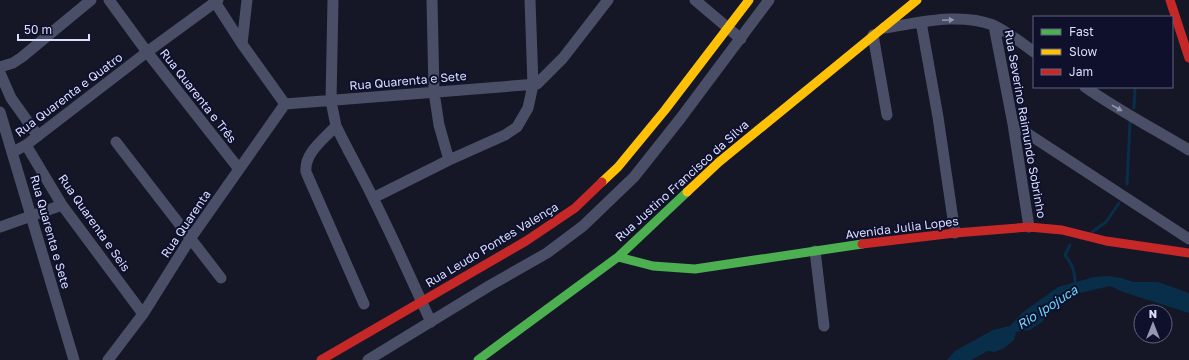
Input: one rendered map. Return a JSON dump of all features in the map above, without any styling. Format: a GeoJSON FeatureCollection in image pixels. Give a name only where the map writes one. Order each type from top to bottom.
{"type":"FeatureCollection","features":[{"type":"Feature","properties":{"kind":"street"},"geometry":{"type":"LineString","coordinates":[[0,67],[13,63],[22,57],[91,0]]}},
{"type":"Feature","properties":{"kind":"street","name":"Rua Quarenta e Três"},"geometry":{"type":"LineString","coordinates":[[108,0],[147,52],[240,169]]}},
{"type":"Feature","properties":{"kind":"street"},"geometry":{"type":"LineString","coordinates":[[242,44],[247,0]]}},
{"type":"Feature","properties":{"kind":"street"},"geometry":{"type":"LineString","coordinates":[[333,0],[331,101],[336,126],[410,274],[430,322]]}},
{"type":"Feature","properties":{"kind":"street"},"geometry":{"type":"LineString","coordinates":[[432,0],[434,92],[439,125],[449,160]]}},
{"type":"Feature","properties":{"kind":"street"},"geometry":{"type":"LineString","coordinates":[[373,198],[449,160],[505,135],[517,126],[528,108],[533,85],[530,0]]}},
{"type":"Feature","properties":{"kind":"street"},"geometry":{"type":"LineString","coordinates":[[533,85],[541,81],[563,58],[608,0]]}},
{"type":"Feature","properties":{"kind":"street"},"geometry":{"type":"LineString","coordinates":[[695,0],[741,39]]}},
{"type":"Feature","properties":{"kind":"street","name":"Rua Leudo Pontes Valença"},"geometry":{"type":"LineString","coordinates":[[321,360],[526,241],[575,208],[618,167],[665,110],[749,0]]}},
{"type":"Feature","properties":{"kind":"street"},"geometry":{"type":"LineString","coordinates":[[368,360],[489,286],[547,253],[582,226],[634,177],[680,120],[770,0]]}},
{"type":"Feature","properties":{"kind":"street","name":"Rua Justino Francisco da Silva"},"geometry":{"type":"LineString","coordinates":[[478,360],[618,257],[719,162],[917,0]]}},
{"type":"Feature","properties":{"kind":"street"},"geometry":{"type":"LineString","coordinates":[[1170,0],[1189,58]]}},
{"type":"Feature","properties":{"kind":"street"},"geometry":{"type":"LineString","coordinates":[[216,1],[242,44],[285,104]]}},
{"type":"Feature","properties":{"kind":"street","name":"Rua Quarenta e Quatro"},"geometry":{"type":"LineString","coordinates":[[13,152],[26,145],[216,1]]}},
{"type":"Feature","properties":{"kind":"street"},"geometry":{"type":"LineString","coordinates":[[887,115],[877,32],[921,22],[962,19],[994,26],[1033,51]]}},
{"type":"Feature","properties":{"kind":"street"},"geometry":{"type":"LineString","coordinates":[[921,22],[938,117],[955,233]]}},
{"type":"Feature","properties":{"kind":"street","name":"Rua Severino Raimundo Sobrinho"},"geometry":{"type":"LineString","coordinates":[[994,26],[1013,124],[1029,227]]}},
{"type":"Feature","properties":{"kind":"street"},"geometry":{"type":"LineString","coordinates":[[0,73],[11,98],[38,136]]}},
{"type":"Feature","properties":{"kind":"street","name":"Rua Quarenta e Sete"},"geometry":{"type":"LineString","coordinates":[[285,104],[533,85]]}},
{"type":"Feature","properties":{"kind":"street"},"geometry":{"type":"LineString","coordinates":[[1086,88],[1110,104],[1189,150]]}},
{"type":"Feature","properties":{"kind":"street","name":"Rua Quarenta"},"geometry":{"type":"LineString","coordinates":[[108,360],[144,314],[190,238],[285,104]]}},
{"type":"Feature","properties":{"kind":"street","name":"Rua Quarenta e Sete"},"geometry":{"type":"LineString","coordinates":[[0,112],[74,360]]}},
{"type":"Feature","properties":{"kind":"street"},"geometry":{"type":"LineString","coordinates":[[1013,124],[1189,239]]}},
{"type":"Feature","properties":{"kind":"street"},"geometry":{"type":"LineString","coordinates":[[336,126],[312,152],[305,164],[306,172],[364,304]]}},
{"type":"Feature","properties":{"kind":"street"},"geometry":{"type":"LineString","coordinates":[[116,142],[221,278]]}},
{"type":"Feature","properties":{"kind":"street","name":"Rua Quarenta e Seis"},"geometry":{"type":"LineString","coordinates":[[26,145],[62,205],[144,314]]}},
{"type":"Feature","properties":{"kind":"street"},"geometry":{"type":"LineString","coordinates":[[0,227],[62,205]]}},
{"type":"Feature","properties":{"kind":"street","name":"Avenida Julia Lopes"},"geometry":{"type":"LineString","coordinates":[[618,257],[653,266],[695,269],[878,242],[955,233],[1029,227],[1062,230],[1106,241],[1189,253]]}},
{"type":"Feature","properties":{"kind":"street"},"geometry":{"type":"LineString","coordinates":[[814,251],[824,326]]}},
{"type":"Feature","properties":{"kind":"water","name":"Rio Ipojuca"},"geometry":{"type":"Polygon","coordinates":[[[1108,276],[1122,278],[1133,282],[1158,282],[1189,293],[1189,313],[1173,308],[1173,304],[1161,304],[1123,292],[1110,286],[1072,295],[1046,316],[1042,322],[1030,330],[1016,332],[1014,340],[1004,348],[995,352],[988,351],[971,360],[947,360],[955,351],[980,337],[993,330],[1010,326],[1022,313],[1058,287],[1094,277],[1108,276]]]}},
{"type":"Feature","properties":{"kind":"waterway"},"geometry":{"type":"LineString","coordinates":[[1134,108],[1135,88]]}},
{"type":"Feature","properties":{"kind":"waterway"},"geometry":{"type":"LineString","coordinates":[[1127,184],[1130,122]]}},
{"type":"Feature","properties":{"kind":"waterway"},"geometry":{"type":"LineString","coordinates":[[1092,232],[1106,222],[1119,203]]}},
{"type":"Feature","properties":{"kind":"waterway"},"geometry":{"type":"LineString","coordinates":[[1070,245],[1065,255],[1073,269],[1075,285]]}},
{"type":"Feature","properties":{"kind":"traffic: fast"},"geometry":{"type":"LineString","coordinates":[[478,360],[618,257],[687,192]]}},
{"type":"Feature","properties":{"kind":"traffic: fast"},"geometry":{"type":"LineString","coordinates":[[618,257],[653,266],[695,269],[862,244]]}},
{"type":"Feature","properties":{"kind":"traffic: slow"},"geometry":{"type":"LineString","coordinates":[[602,182],[618,167],[665,110],[749,0]]}},
{"type":"Feature","properties":{"kind":"traffic: slow"},"geometry":{"type":"LineString","coordinates":[[687,192],[719,162],[917,0]]}},
{"type":"Feature","properties":{"kind":"traffic: jam"},"geometry":{"type":"LineString","coordinates":[[1170,0],[1189,58]]}},
{"type":"Feature","properties":{"kind":"traffic: jam"},"geometry":{"type":"LineString","coordinates":[[321,360],[526,241],[575,208],[602,182]]}},
{"type":"Feature","properties":{"kind":"traffic: jam"},"geometry":{"type":"LineString","coordinates":[[862,244],[955,233],[1029,227],[1062,230],[1106,241],[1189,253]]}}]}
